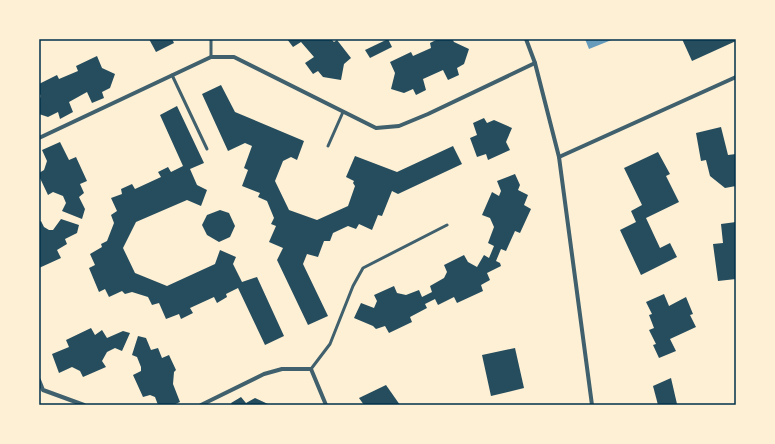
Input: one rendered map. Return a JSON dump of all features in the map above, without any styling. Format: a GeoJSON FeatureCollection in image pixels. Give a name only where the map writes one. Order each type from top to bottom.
{"type":"FeatureCollection","features":[{"type":"Feature","properties":{"kind":"street"},"geometry":{"type":"LineString","coordinates":[[526,39],[535,64],[559,157],[592,405]]}},
{"type":"Feature","properties":{"kind":"street"},"geometry":{"type":"LineString","coordinates":[[39,138],[211,57],[234,57],[376,128],[399,126],[535,64]]}},
{"type":"Feature","properties":{"kind":"street"},"geometry":{"type":"LineString","coordinates":[[559,157],[736,77]]}},
{"type":"Feature","properties":{"kind":"street"},"geometry":{"type":"LineString","coordinates":[[201,405],[264,374],[282,369],[311,369],[326,405]]}},
{"type":"Feature","properties":{"kind":"street"},"geometry":{"type":"LineString","coordinates":[[39,380],[43,390],[84,405]]}},
{"type":"Feature","properties":{"kind":"lane"},"geometry":{"type":"LineString","coordinates":[[211,39],[211,57]]}},
{"type":"Feature","properties":{"kind":"lane"},"geometry":{"type":"LineString","coordinates":[[172,75],[207,149]]}},
{"type":"Feature","properties":{"kind":"lane"},"geometry":{"type":"LineString","coordinates":[[328,146],[343,112]]}},
{"type":"Feature","properties":{"kind":"lane"},"geometry":{"type":"LineString","coordinates":[[311,369],[330,344],[353,286],[363,268],[447,225]]}},
{"type":"Feature","properties":{"kind":"water"},"geometry":{"type":"Polygon","coordinates":[[[585,39],[614,39],[589,49],[585,39]]]}},
{"type":"Feature","properties":{"kind":"building"},"geometry":{"type":"Polygon","coordinates":[[[149,39],[172,39],[174,43],[156,52],[149,39]]]}},
{"type":"Feature","properties":{"kind":"building"},"geometry":{"type":"Polygon","coordinates":[[[287,39],[331,39],[334,42],[337,40],[351,58],[344,64],[341,80],[323,77],[318,71],[313,74],[305,63],[314,57],[301,42],[293,47],[287,39]]]}},
{"type":"Feature","properties":{"kind":"building"},"geometry":{"type":"Polygon","coordinates":[[[388,39],[392,47],[370,58],[365,50],[388,39]]]}},
{"type":"Feature","properties":{"kind":"building"},"geometry":{"type":"Polygon","coordinates":[[[438,39],[452,39],[454,42],[469,49],[464,64],[457,68],[459,75],[448,80],[443,70],[423,79],[426,90],[416,95],[413,89],[404,93],[391,89],[395,73],[390,62],[411,52],[413,56],[431,48],[430,43],[438,39]]]}},
{"type":"Feature","properties":{"kind":"building"},"geometry":{"type":"Polygon","coordinates":[[[682,39],[736,39],[736,41],[692,61],[682,39]]]}},
{"type":"Feature","properties":{"kind":"building"},"geometry":{"type":"Polygon","coordinates":[[[97,56],[102,68],[115,74],[110,88],[102,92],[104,98],[92,103],[87,92],[69,102],[73,112],[60,119],[58,112],[48,117],[39,114],[39,101],[41,96],[39,92],[39,84],[57,75],[59,79],[78,71],[76,66],[97,56]]]}},
{"type":"Feature","properties":{"kind":"building"},"geometry":{"type":"Polygon","coordinates":[[[221,85],[235,112],[304,141],[297,160],[291,157],[283,161],[275,181],[289,210],[317,220],[348,206],[355,186],[353,183],[354,181],[346,177],[355,156],[397,172],[453,146],[462,164],[398,194],[392,191],[382,216],[378,215],[372,230],[359,224],[356,229],[348,226],[333,233],[330,241],[324,241],[318,257],[307,254],[303,264],[328,316],[308,325],[277,260],[283,248],[269,242],[276,226],[271,224],[274,218],[267,201],[258,197],[260,193],[242,186],[248,170],[244,168],[252,146],[245,143],[228,151],[202,94],[221,85]]]}},
{"type":"Feature","properties":{"kind":"building"},"geometry":{"type":"Polygon","coordinates":[[[177,106],[204,163],[190,169],[197,185],[207,190],[201,206],[187,200],[136,222],[123,248],[135,273],[167,286],[215,264],[220,250],[236,257],[233,264],[242,282],[257,277],[284,336],[265,345],[238,288],[226,294],[227,297],[217,303],[214,297],[190,308],[193,313],[181,319],[179,314],[166,319],[159,303],[152,305],[148,297],[132,292],[125,294],[122,291],[109,297],[105,289],[99,292],[89,268],[95,265],[90,254],[102,247],[101,244],[107,241],[114,223],[111,215],[117,211],[111,198],[122,194],[121,189],[132,184],[135,189],[161,177],[158,172],[168,167],[171,172],[183,166],[160,115],[177,106]]]}},
{"type":"Feature","properties":{"kind":"building"},"geometry":{"type":"Polygon","coordinates":[[[484,118],[487,123],[494,120],[512,128],[506,142],[510,150],[488,160],[486,154],[477,157],[470,138],[477,135],[473,123],[484,118]]]}},
{"type":"Feature","properties":{"kind":"building"},"geometry":{"type":"Polygon","coordinates":[[[721,127],[728,155],[736,154],[736,186],[725,188],[710,176],[706,160],[701,161],[696,133],[721,127]]]}},
{"type":"Feature","properties":{"kind":"building"},"geometry":{"type":"Polygon","coordinates":[[[60,142],[69,160],[76,157],[87,181],[80,184],[84,193],[79,197],[85,209],[82,219],[62,211],[66,203],[63,196],[53,192],[48,195],[39,176],[39,173],[44,170],[47,161],[42,150],[60,142]]]}},
{"type":"Feature","properties":{"kind":"building"},"geometry":{"type":"Polygon","coordinates":[[[658,152],[670,174],[666,176],[679,202],[646,218],[660,248],[670,243],[677,257],[641,275],[620,230],[636,222],[631,211],[642,205],[624,168],[658,152]]]}},
{"type":"Feature","properties":{"kind":"building"},"geometry":{"type":"Polygon","coordinates":[[[515,174],[520,185],[518,190],[528,195],[524,205],[531,209],[520,233],[515,231],[506,251],[501,249],[496,261],[500,263],[501,266],[487,273],[490,280],[481,285],[483,291],[457,303],[454,297],[438,305],[435,299],[425,304],[427,308],[410,317],[412,322],[389,333],[385,326],[376,329],[373,326],[354,318],[361,303],[374,308],[377,301],[374,295],[394,286],[397,293],[406,295],[419,290],[422,297],[432,292],[430,286],[444,278],[447,272],[444,265],[464,255],[468,262],[477,267],[484,255],[489,258],[494,246],[488,243],[494,227],[490,218],[482,215],[492,192],[499,196],[501,191],[497,181],[515,174]]]}},
{"type":"Feature","properties":{"kind":"building"},"geometry":{"type":"Polygon","coordinates":[[[220,210],[229,213],[235,226],[230,237],[219,242],[207,235],[202,225],[207,215],[220,210]]]}},
{"type":"Feature","properties":{"kind":"building"},"geometry":{"type":"Polygon","coordinates":[[[61,219],[79,225],[77,233],[65,239],[67,244],[57,250],[61,258],[39,268],[39,222],[41,221],[44,227],[49,230],[53,230],[61,219]]]}},
{"type":"Feature","properties":{"kind":"building"},"geometry":{"type":"Polygon","coordinates":[[[736,222],[736,279],[718,281],[713,244],[723,243],[721,224],[736,222]]]}},
{"type":"Feature","properties":{"kind":"building"},"geometry":{"type":"Polygon","coordinates":[[[664,294],[669,306],[686,297],[693,314],[690,315],[696,327],[670,339],[676,351],[659,358],[653,345],[656,344],[649,330],[654,328],[649,315],[652,314],[646,302],[664,294]]]}},
{"type":"Feature","properties":{"kind":"building"},"geometry":{"type":"Polygon","coordinates":[[[91,328],[95,335],[102,330],[107,338],[123,331],[130,333],[122,351],[115,348],[107,352],[102,361],[106,367],[83,377],[80,371],[72,367],[59,373],[52,354],[69,347],[66,340],[91,328]]]}},
{"type":"Feature","properties":{"kind":"building"},"geometry":{"type":"Polygon","coordinates":[[[138,336],[146,338],[151,350],[158,348],[162,358],[169,355],[176,370],[174,372],[173,384],[180,402],[173,405],[158,405],[155,397],[150,395],[143,397],[133,375],[141,371],[137,357],[132,355],[138,336]]]}},
{"type":"Feature","properties":{"kind":"building"},"geometry":{"type":"Polygon","coordinates":[[[515,348],[524,388],[491,396],[482,355],[515,348]]]}},
{"type":"Feature","properties":{"kind":"building"},"geometry":{"type":"Polygon","coordinates":[[[671,378],[677,404],[658,405],[653,386],[671,378]]]}},
{"type":"Feature","properties":{"kind":"building"},"geometry":{"type":"Polygon","coordinates":[[[386,385],[400,405],[364,405],[359,398],[386,385]]]}},
{"type":"Feature","properties":{"kind":"building"},"geometry":{"type":"Polygon","coordinates":[[[241,397],[246,403],[255,398],[268,405],[232,405],[231,403],[241,397]]]}}]}
